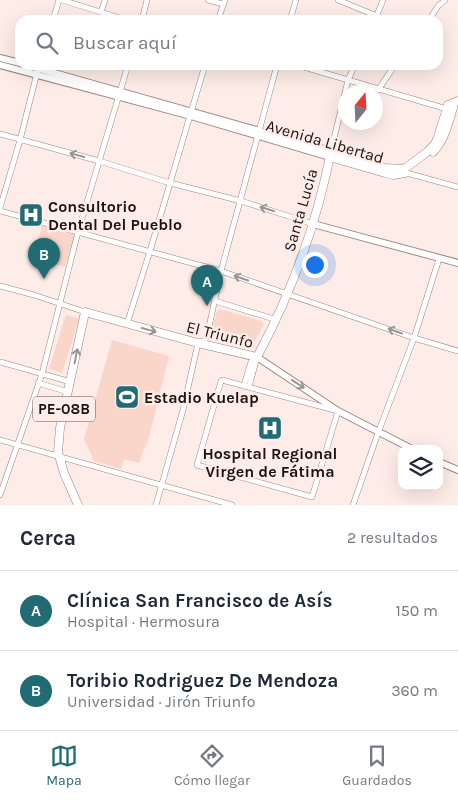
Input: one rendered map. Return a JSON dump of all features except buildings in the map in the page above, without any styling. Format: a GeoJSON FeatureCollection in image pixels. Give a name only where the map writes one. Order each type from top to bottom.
{"type":"FeatureCollection","features":[{"type":"Feature","properties":{"kind":"highway"},"geometry":{"type":"LineString","coordinates":[[394,170],[407,167],[427,152],[438,137],[453,105]]}},
{"type":"Feature","properties":{"kind":"highway"},"geometry":{"type":"LineString","coordinates":[[406,173],[420,164],[441,144],[453,105]]}},
{"type":"Feature","properties":{"kind":"highway","name":"Avenida Libertad"},"geometry":{"type":"LineString","coordinates":[[330,154],[394,170]]}},
{"type":"Feature","properties":{"kind":"highway","name":"Avenida Libertad"},"geometry":{"type":"LineString","coordinates":[[330,154],[385,173],[393,175],[406,173]]}},
{"type":"Feature","properties":{"kind":"highway","name":"Santa Lucía"},"geometry":{"type":"LineString","coordinates":[[257,357],[277,320],[288,294],[313,224],[330,154]]}},
{"type":"Feature","properties":{"kind":"highway","name":"El Triunfo"},"geometry":{"type":"LineString","coordinates":[[85,312],[257,357]]}},
{"type":"Feature","properties":{"kind":"highway","name":"PE-08B"},"geometry":{"type":"LineString","coordinates":[[78,505],[64,473],[58,446],[60,428],[85,312]]}},
{"type":"Feature","properties":{"kind":"main road"},"geometry":{"type":"LineString","coordinates":[[0,58],[15,62]]}},
{"type":"Feature","properties":{"kind":"main road","name":"Avenida Libertad"},"geometry":{"type":"LineString","coordinates":[[0,65],[15,67]]}},
{"type":"Feature","properties":{"kind":"main road","name":"Avenida Libertad"},"geometry":{"type":"LineString","coordinates":[[41,70],[330,154]]}},
{"type":"Feature","properties":{"kind":"main road"},"geometry":{"type":"LineString","coordinates":[[313,224],[458,263]]}},
{"type":"Feature","properties":{"kind":"main road","name":"El Triunfo"},"geometry":{"type":"LineString","coordinates":[[257,357],[338,412],[404,445]]}},
{"type":"Feature","properties":{"kind":"main road"},"geometry":{"type":"LineString","coordinates":[[443,464],[458,470]]}},
{"type":"Feature","properties":{"kind":"street"},"geometry":{"type":"LineString","coordinates":[[55,15],[60,0],[110,15]]}},
{"type":"Feature","properties":{"kind":"street"},"geometry":{"type":"LineString","coordinates":[[101,12],[105,0]]}},
{"type":"Feature","properties":{"kind":"street"},"geometry":{"type":"LineString","coordinates":[[143,15],[147,0]]}},
{"type":"Feature","properties":{"kind":"street"},"geometry":{"type":"LineString","coordinates":[[208,0],[224,2],[220,15]]}},
{"type":"Feature","properties":{"kind":"street"},"geometry":{"type":"LineString","coordinates":[[292,15],[296,0]]}},
{"type":"Feature","properties":{"kind":"street"},"geometry":{"type":"LineString","coordinates":[[338,0],[370,15]]}},
{"type":"Feature","properties":{"kind":"street"},"geometry":{"type":"LineString","coordinates":[[377,15],[383,0]]}},
{"type":"Feature","properties":{"kind":"street"},"geometry":{"type":"LineString","coordinates":[[433,15],[445,0]]}},
{"type":"Feature","properties":{"kind":"street"},"geometry":{"type":"LineString","coordinates":[[38,70],[0,210],[221,271],[414,338],[458,351]]}},
{"type":"Feature","properties":{"kind":"street"},"geometry":{"type":"LineString","coordinates":[[0,495],[42,374],[78,232],[126,70]]}},
{"type":"Feature","properties":{"kind":"street"},"geometry":{"type":"LineString","coordinates":[[126,324],[150,251],[204,70]]}},
{"type":"Feature","properties":{"kind":"street"},"geometry":{"type":"LineString","coordinates":[[156,505],[183,410],[198,343],[205,340],[221,271],[276,70]]}},
{"type":"Feature","properties":{"kind":"street"},"geometry":{"type":"LineString","coordinates":[[314,70],[363,85]]}},
{"type":"Feature","properties":{"kind":"street","name":"Santa Lucía"},"geometry":{"type":"LineString","coordinates":[[330,154],[348,80],[353,70]]}},
{"type":"Feature","properties":{"kind":"street"},"geometry":{"type":"LineString","coordinates":[[381,85],[392,70]]}},
{"type":"Feature","properties":{"kind":"street"},"geometry":{"type":"LineString","coordinates":[[383,91],[453,105]]}},
{"type":"Feature","properties":{"kind":"street"},"geometry":{"type":"LineString","coordinates":[[0,134],[170,183],[241,201],[313,224]]}},
{"type":"Feature","properties":{"kind":"street","name":"Avenida Libertad"},"geometry":{"type":"LineString","coordinates":[[394,170],[406,173]]}},
{"type":"Feature","properties":{"kind":"street"},"geometry":{"type":"LineString","coordinates":[[406,173],[458,187]]}},
{"type":"Feature","properties":{"kind":"street"},"geometry":{"type":"LineString","coordinates":[[353,505],[414,338],[439,258]]}},
{"type":"Feature","properties":{"kind":"street","name":"El Triunfo"},"geometry":{"type":"LineString","coordinates":[[0,286],[85,312]]}},
{"type":"Feature","properties":{"kind":"street"},"geometry":{"type":"LineString","coordinates":[[215,301],[277,320]]}},
{"type":"Feature","properties":{"kind":"street","name":"Santa Lucía"},"geometry":{"type":"LineString","coordinates":[[246,386],[251,362],[257,357]]}},
{"type":"Feature","properties":{"kind":"street"},"geometry":{"type":"LineString","coordinates":[[0,362],[71,382]]}},
{"type":"Feature","properties":{"kind":"street"},"geometry":{"type":"LineString","coordinates":[[221,381],[246,386],[338,412],[312,498],[197,465],[221,381]]}},
{"type":"Feature","properties":{"kind":"street"},"geometry":{"type":"LineString","coordinates":[[38,384],[68,392]]}},
{"type":"Feature","properties":{"kind":"street"},"geometry":{"type":"LineString","coordinates":[[0,440],[232,505]]}},
{"type":"Feature","properties":{"kind":"shaded area"},"geometry":{"type":"Polygon","coordinates":[[[43,224],[76,234],[65,267],[32,258],[43,224]]]}},
{"type":"Feature","properties":{"kind":"shaded area"},"geometry":{"type":"Polygon","coordinates":[[[219,309],[261,321],[264,324],[252,346],[210,336],[219,309]]]}},
{"type":"Feature","properties":{"kind":"shaded area"},"geometry":{"type":"Polygon","coordinates":[[[66,315],[79,319],[62,373],[49,369],[66,315]]]}},
{"type":"Feature","properties":{"kind":"shaded area","name":"Estadio Kuelap"},"geometry":{"type":"Polygon","coordinates":[[[112,340],[169,356],[147,445],[139,463],[124,459],[121,469],[94,461],[84,439],[112,340]]]}},
{"type":"Feature","properties":{"kind":"place","name":"Consultorio Dental Del Pueblo"},"geometry":{"type":"Point","coordinates":[31,215]}},
{"type":"Feature","properties":{"kind":"place","name":"Toribio Rodriguez De Mendoza"},"geometry":{"type":"Point","coordinates":[44,279]}},
{"type":"Feature","properties":{"kind":"place","name":"Clínica San Francisco de Asís"},"geometry":{"type":"Point","coordinates":[207,306]}},
{"type":"Feature","properties":{"kind":"place","name":"Estadio Kuelap"},"geometry":{"type":"Point","coordinates":[127,397]}},
{"type":"Feature","properties":{"kind":"place","name":"Hospital Regional Virgen de Fátima"},"geometry":{"type":"Point","coordinates":[270,428]}}]}
